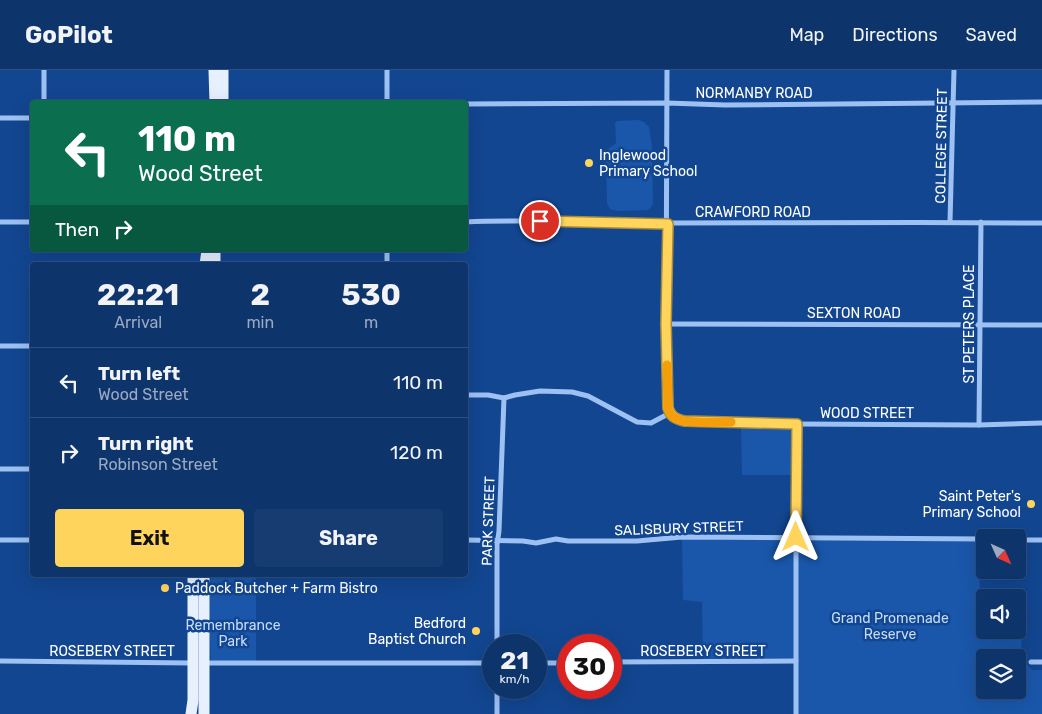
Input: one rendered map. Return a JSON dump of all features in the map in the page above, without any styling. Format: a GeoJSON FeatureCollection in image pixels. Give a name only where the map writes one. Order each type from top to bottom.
{"type":"FeatureCollection","features":[{"type":"Feature","properties":{"kind":"main road"},"geometry":{"type":"LineString","coordinates":[[214,70],[214,100]]}},
{"type":"Feature","properties":{"kind":"main road"},"geometry":{"type":"LineString","coordinates":[[223,70],[223,100]]}},
{"type":"Feature","properties":{"kind":"main road"},"geometry":{"type":"LineString","coordinates":[[192,577],[204,714]]}},
{"type":"Feature","properties":{"kind":"main road"},"geometry":{"type":"LineString","coordinates":[[191,714],[199,663],[204,577]]}},
{"type":"Feature","properties":{"kind":"street"},"geometry":{"type":"LineString","coordinates":[[44,70],[44,100]]}},
{"type":"Feature","properties":{"kind":"street"},"geometry":{"type":"LineString","coordinates":[[387,70],[387,100]]}},
{"type":"Feature","properties":{"kind":"street"},"geometry":{"type":"LineString","coordinates":[[468,395],[488,395],[504,398],[540,391],[572,392],[588,396],[637,422],[651,422],[670,413],[668,408],[666,324],[668,224],[667,70]]}},
{"type":"Feature","properties":{"kind":"street","name":"COLLEGE STREET"},"geometry":{"type":"LineString","coordinates":[[950,222],[954,70]]}},
{"type":"Feature","properties":{"kind":"street","name":"NORMANBY ROAD"},"geometry":{"type":"LineString","coordinates":[[468,104],[734,105],[1042,102]]}},
{"type":"Feature","properties":{"kind":"street"},"geometry":{"type":"LineString","coordinates":[[0,118],[30,118]]}},
{"type":"Feature","properties":{"kind":"street","name":"CRAWFORD ROAD"},"geometry":{"type":"LineString","coordinates":[[468,222],[522,220],[668,224],[1042,223]]}},
{"type":"Feature","properties":{"kind":"street"},"geometry":{"type":"LineString","coordinates":[[0,222],[30,222]]}},
{"type":"Feature","properties":{"kind":"street","name":"ST PETERS PLACE"},"geometry":{"type":"LineString","coordinates":[[980,425],[981,222]]}},
{"type":"Feature","properties":{"kind":"street","name":"SEXTON ROAD"},"geometry":{"type":"LineString","coordinates":[[666,324],[1042,325]]}},
{"type":"Feature","properties":{"kind":"street"},"geometry":{"type":"LineString","coordinates":[[0,346],[30,346]]}},
{"type":"Feature","properties":{"kind":"street","name":"PARK STREET"},"geometry":{"type":"LineString","coordinates":[[497,634],[498,540],[504,398]]}},
{"type":"Feature","properties":{"kind":"street","name":"WOOD STREET"},"geometry":{"type":"LineString","coordinates":[[670,413],[675,418],[684,421],[797,424],[980,425],[1042,423]]}},
{"type":"Feature","properties":{"kind":"street"},"geometry":{"type":"LineString","coordinates":[[796,537],[797,424]]}},
{"type":"Feature","properties":{"kind":"street"},"geometry":{"type":"LineString","coordinates":[[0,469],[30,469]]}},
{"type":"Feature","properties":{"kind":"street","name":"SALISBURY STREET"},"geometry":{"type":"LineString","coordinates":[[468,540],[536,543],[556,539],[608,541],[682,537],[976,539]]}},
{"type":"Feature","properties":{"kind":"street"},"geometry":{"type":"LineString","coordinates":[[0,540],[30,540]]}},
{"type":"Feature","properties":{"kind":"street"},"geometry":{"type":"LineString","coordinates":[[1026,540],[1042,540]]}},
{"type":"Feature","properties":{"kind":"street"},"geometry":{"type":"LineString","coordinates":[[796,552],[796,714]]}},
{"type":"Feature","properties":{"kind":"street","name":"ROSEBERY STREET"},"geometry":{"type":"LineString","coordinates":[[622,662],[796,661]]}},
{"type":"Feature","properties":{"kind":"street","name":"ROSEBERY STREET"},"geometry":{"type":"LineString","coordinates":[[0,662],[482,663]]}},
{"type":"Feature","properties":{"kind":"street"},"geometry":{"type":"LineString","coordinates":[[1031,662],[1042,662]]}},
{"type":"Feature","properties":{"kind":"street"},"geometry":{"type":"LineString","coordinates":[[497,699],[497,714]]}},
{"type":"Feature","properties":{"kind":"green space"},"geometry":{"type":"Polygon","coordinates":[[[638,120],[644,122],[649,127],[652,147],[653,203],[650,209],[646,210],[618,211],[610,209],[607,204],[606,163],[608,149],[616,143],[615,123],[617,121],[638,120]]]}},
{"type":"Feature","properties":{"kind":"green space"},"geometry":{"type":"Polygon","coordinates":[[[797,424],[796,475],[742,475],[741,425],[797,424]]]}},
{"type":"Feature","properties":{"kind":"green space","name":"Grand Promenade Reserve"},"geometry":{"type":"Polygon","coordinates":[[[682,537],[976,539],[976,579],[980,579],[980,589],[976,589],[976,639],[1022,639],[1021,649],[976,649],[976,699],[1026,699],[1026,663],[1032,670],[1042,670],[1042,714],[796,714],[796,661],[703,662],[702,602],[683,600],[682,537]]]}},
{"type":"Feature","properties":{"kind":"green space","name":"Remembrance Park"},"geometry":{"type":"Polygon","coordinates":[[[211,577],[256,577],[256,663],[211,663],[208,598],[211,577]]]}},
{"type":"Feature","properties":{"kind":"slow traffic"},"geometry":{"type":"LineString","coordinates":[[667,365],[668,408],[675,418],[684,421],[731,422]]}},
{"type":"Feature","properties":{"kind":"place","name":"Inglewood Primary School"},"geometry":{"type":"Point","coordinates":[589,163]}},
{"type":"Feature","properties":{"kind":"place","name":"Saint Peter's Primary School"},"geometry":{"type":"Point","coordinates":[1031,504]}},
{"type":"Feature","properties":{"kind":"place","name":"Paddock Butcher + Farm Bistro"},"geometry":{"type":"Point","coordinates":[165,588]}},
{"type":"Feature","properties":{"kind":"place","name":"Bedford Baptist Church"},"geometry":{"type":"Point","coordinates":[476,631]}},
{"type":"Feature","properties":{"kind":"route"},"geometry":{"type":"LineString","coordinates":[[540,221],[668,224],[666,324],[668,408],[670,413],[675,418],[684,421],[797,424],[796,537]]}}]}
